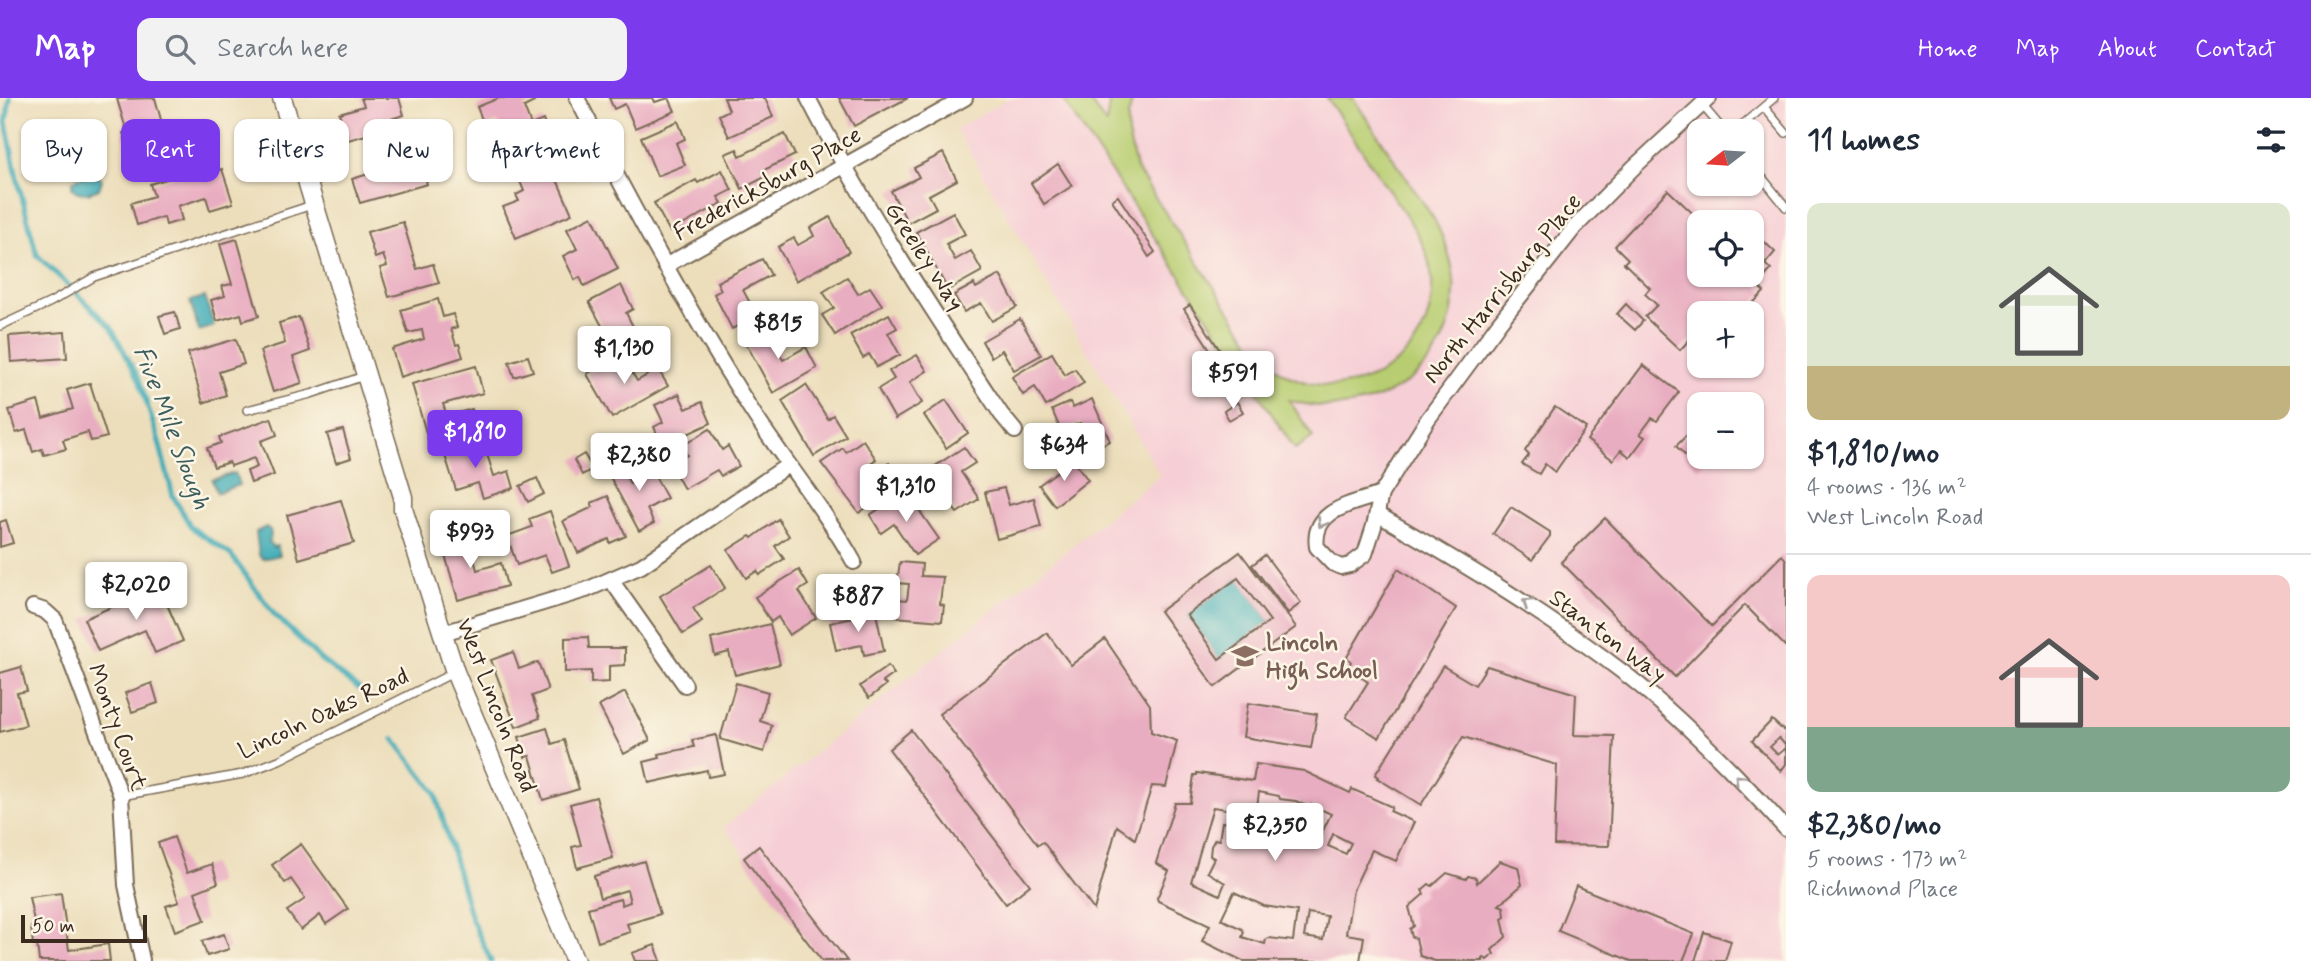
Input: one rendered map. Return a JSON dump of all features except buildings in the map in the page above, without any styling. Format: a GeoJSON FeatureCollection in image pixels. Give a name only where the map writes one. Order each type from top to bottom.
{"type":"FeatureCollection","features":[{"type":"Feature","properties":{"kind":"street","name":"West Lincoln Road"},"geometry":{"type":"LineString","coordinates":[[282,98],[368,375],[403,497],[404,509],[455,672],[575,961]]}},
{"type":"Feature","properties":{"kind":"street"},"geometry":{"type":"LineString","coordinates":[[577,98],[665,266],[710,344],[854,562]]}},
{"type":"Feature","properties":{"kind":"street","name":"Greeley Way"},"geometry":{"type":"LineString","coordinates":[[807,98],[897,257],[1015,432]]}},
{"type":"Feature","properties":{"kind":"street","name":"Fredericksburg Place"},"geometry":{"type":"LineString","coordinates":[[665,266],[965,98]]}},
{"type":"Feature","properties":{"kind":"street","name":"North Harrisburg Place"},"geometry":{"type":"LineString","coordinates":[[1381,494],[1329,512],[1317,530],[1317,547],[1332,563],[1341,567],[1350,565],[1365,554],[1381,494],[1428,419],[1499,323],[1576,227],[1634,167],[1705,101]]}},
{"type":"Feature","properties":{"kind":"street"},"geometry":{"type":"LineString","coordinates":[[443,633],[586,590],[641,566],[788,465]]}},
{"type":"Feature","properties":{"kind":"street","name":"Stanton Way"},"geometry":{"type":"LineString","coordinates":[[1377,514],[1521,599],[1629,677],[1734,773],[1786,829]]}},
{"type":"Feature","properties":{"kind":"street"},"geometry":{"type":"LineString","coordinates":[[611,580],[685,685]]}},
{"type":"Feature","properties":{"kind":"street","name":"Monty Court"},"geometry":{"type":"LineString","coordinates":[[33,607],[45,611],[55,620],[121,796],[126,885],[142,960]]}},
{"type":"Feature","properties":{"kind":"lane"},"geometry":{"type":"LineString","coordinates":[[1749,119],[1774,98]]}},
{"type":"Feature","properties":{"kind":"lane"},"geometry":{"type":"LineString","coordinates":[[1705,101],[1716,119]]}},
{"type":"Feature","properties":{"kind":"lane"},"geometry":{"type":"LineString","coordinates":[[1763,107],[1786,133]]}},
{"type":"Feature","properties":{"kind":"lane"},"geometry":{"type":"LineString","coordinates":[[1764,180],[1786,207]]}},
{"type":"Feature","properties":{"kind":"lane"},"geometry":{"type":"LineString","coordinates":[[0,326],[51,302],[94,276],[315,204]]}},
{"type":"Feature","properties":{"kind":"lane"},"geometry":{"type":"LineString","coordinates":[[247,410],[310,394],[368,375]]}},
{"type":"Feature","properties":{"kind":"lane","name":"Lincoln Oaks Road"},"geometry":{"type":"LineString","coordinates":[[121,796],[243,774],[279,760],[455,672]]}},
{"type":"Feature","properties":{"kind":"shaded area","name":"Lincoln High School"},"geometry":{"type":"Polygon","coordinates":[[[1009,98],[1786,98],[1786,961],[822,961],[724,827],[1160,475],[956,129],[1009,98]]]}},
{"type":"Feature","properties":{"kind":"green space"},"geometry":{"type":"Polygon","coordinates":[[[1068,98],[1088,98],[1106,124],[1110,98],[1133,98],[1128,117],[1128,134],[1136,168],[1250,342],[1268,361],[1289,376],[1315,384],[1341,385],[1365,380],[1388,369],[1407,352],[1421,332],[1430,308],[1432,281],[1426,254],[1414,228],[1327,98],[1353,98],[1434,219],[1449,256],[1454,280],[1452,312],[1442,341],[1426,365],[1404,384],[1379,397],[1350,405],[1320,406],[1289,400],[1313,437],[1295,449],[1064,101],[1068,98]]]}},
{"type":"Feature","properties":{"kind":"water"},"geometry":{"type":"Polygon","coordinates":[[[73,182],[101,182],[99,189],[88,192],[80,193],[72,187],[73,182]]]}},
{"type":"Feature","properties":{"kind":"water"},"geometry":{"type":"Polygon","coordinates":[[[205,297],[214,326],[199,331],[190,301],[205,297]]]}},
{"type":"Feature","properties":{"kind":"water"},"geometry":{"type":"Polygon","coordinates":[[[235,473],[239,485],[217,493],[212,480],[235,473]]]}},
{"type":"Feature","properties":{"kind":"water"},"geometry":{"type":"Polygon","coordinates":[[[266,527],[271,535],[269,542],[273,547],[277,546],[280,555],[263,559],[259,555],[256,532],[266,527]]]}},
{"type":"Feature","properties":{"kind":"water"},"geometry":{"type":"Polygon","coordinates":[[[1238,578],[1270,621],[1219,659],[1187,615],[1238,578]]]}},
{"type":"Feature","properties":{"kind":"waterway","name":"Five Mile Slough"},"geometry":{"type":"LineString","coordinates":[[10,98],[6,122],[37,255],[111,327],[139,379],[173,496],[191,527],[231,555],[274,614],[321,660],[362,691]]}},
{"type":"Feature","properties":{"kind":"waterway","name":"Five Mile Slough"},"geometry":{"type":"LineString","coordinates":[[394,739],[435,792],[471,918],[491,961]]}},
{"type":"Feature","properties":{"kind":"place","name":"Lincoln High School"},"geometry":{"type":"Point","coordinates":[1245,656]}}]}
